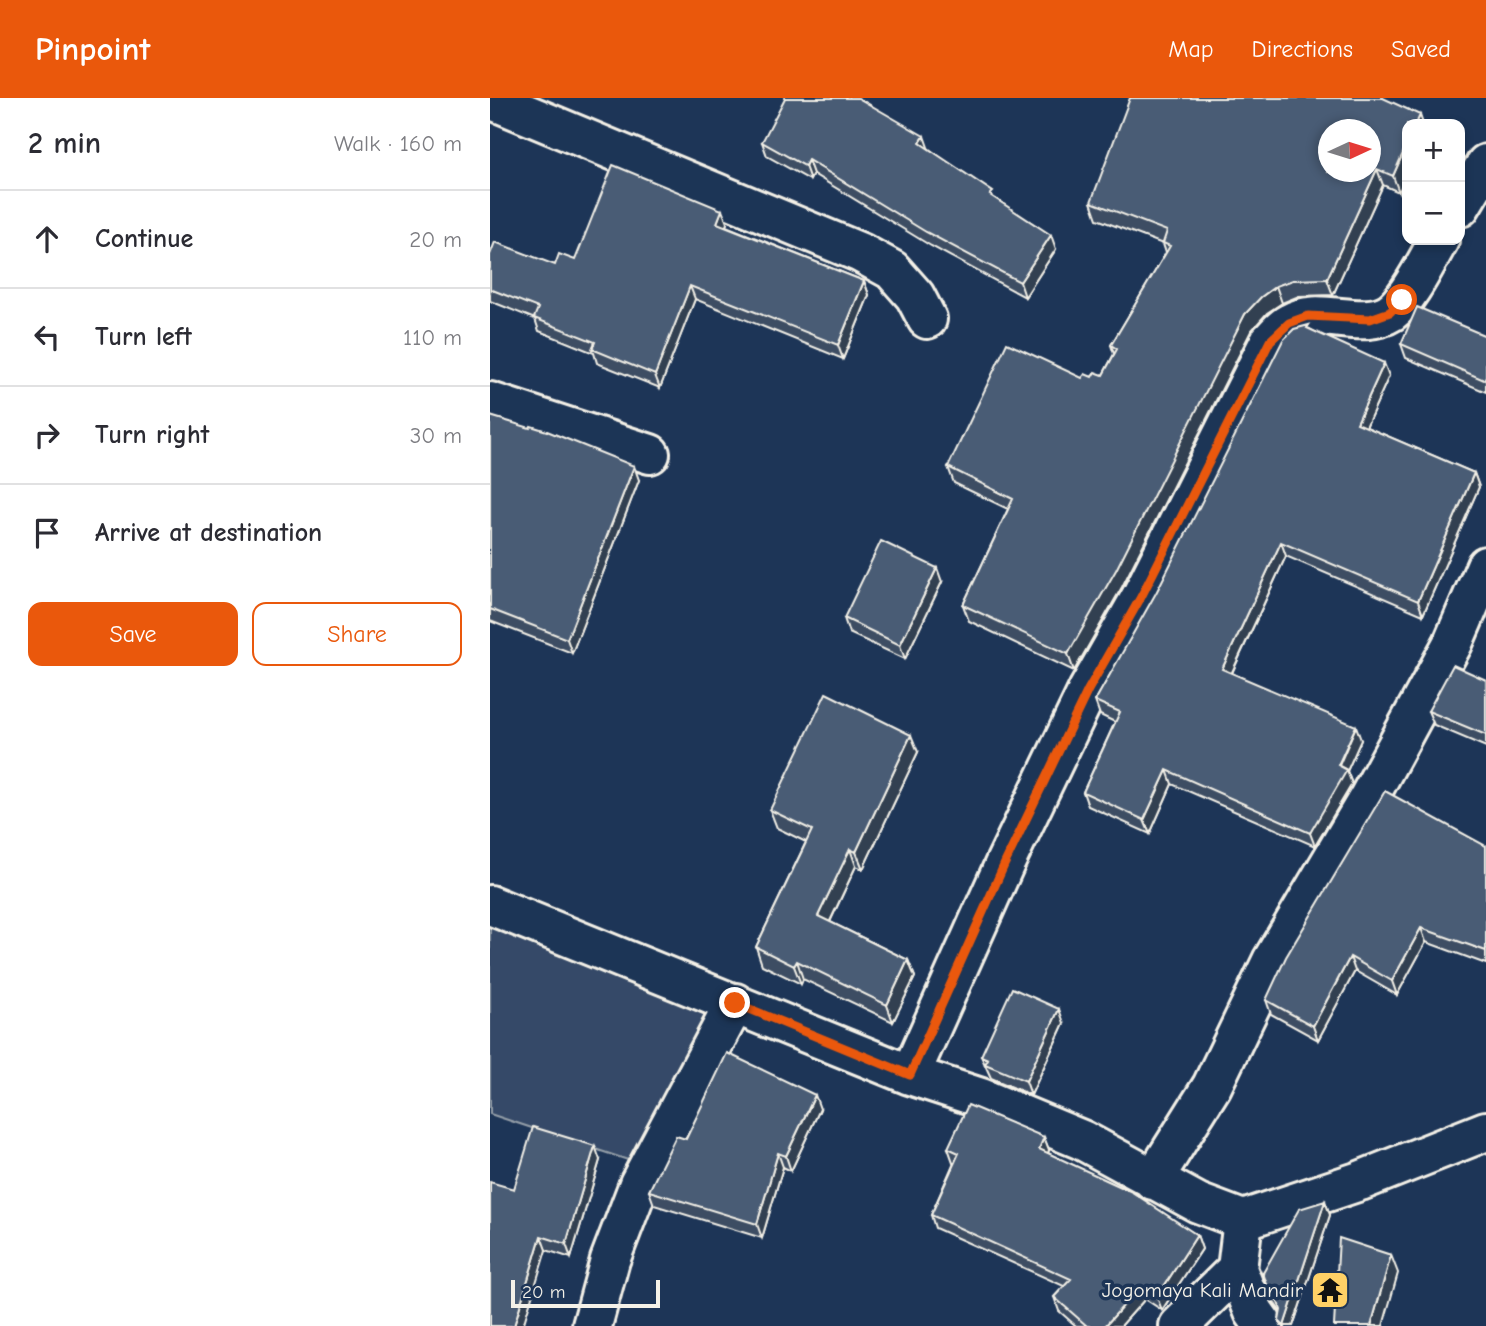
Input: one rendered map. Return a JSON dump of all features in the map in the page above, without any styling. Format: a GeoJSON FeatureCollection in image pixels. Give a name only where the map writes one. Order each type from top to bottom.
{"type":"FeatureCollection","features":[{"type":"Feature","properties":{"kind":"street"},"geometry":{"type":"LineString","coordinates":[[490,99],[862,253],[892,270],[915,296],[927,319]]}},
{"type":"Feature","properties":{"kind":"street"},"geometry":{"type":"LineString","coordinates":[[1465,199],[1486,164]]}},
{"type":"Feature","properties":{"kind":"street"},"geometry":{"type":"LineString","coordinates":[[910,1075],[1005,863],[1088,690],[1141,597],[1270,341],[1289,323],[1308,316],[1370,319],[1390,312],[1402,300],[1436,245]]}},
{"type":"Feature","properties":{"kind":"street"},"geometry":{"type":"LineString","coordinates":[[490,402],[650,454]]}},
{"type":"Feature","properties":{"kind":"street"},"geometry":{"type":"LineString","coordinates":[[1153,1180],[1212,1086],[1272,961],[1368,799],[1447,655],[1486,566]]}},
{"type":"Feature","properties":{"kind":"street"},"geometry":{"type":"LineString","coordinates":[[490,905],[910,1075],[981,1098],[1082,1140],[1198,1203],[1243,1220],[1360,1181],[1486,1131]]}},
{"type":"Feature","properties":{"kind":"street"},"geometry":{"type":"LineString","coordinates":[[592,1326],[610,1260],[639,1184],[735,1003]]}},
{"type":"Feature","properties":{"kind":"street"},"geometry":{"type":"LineString","coordinates":[[1243,1220],[1237,1269],[1254,1312],[1264,1326]]}},
{"type":"Feature","properties":{"kind":"street"},"geometry":{"type":"LineString","coordinates":[[1180,1326],[1237,1269]]}},
{"type":"Feature","properties":{"kind":"shaded area"},"geometry":{"type":"Polygon","coordinates":[[[490,916],[709,1010],[634,1162],[490,1114],[490,916]]]}},
{"type":"Feature","properties":{"kind":"building"},"geometry":{"type":"Polygon","coordinates":[[[785,98],[858,98],[924,136],[920,143],[993,192],[990,195],[1051,235],[1020,282],[926,232],[808,160],[805,166],[762,142],[785,98]]]}},
{"type":"Feature","properties":{"kind":"building"},"geometry":{"type":"Polygon","coordinates":[[[1130,98],[1383,98],[1420,115],[1418,119],[1402,119],[1402,155],[1393,176],[1381,171],[1381,119],[1318,119],[1318,182],[1371,182],[1327,279],[1293,280],[1276,286],[1245,314],[1116,570],[1068,654],[963,605],[1013,499],[948,467],[1007,343],[1082,378],[1085,374],[1092,377],[1095,372],[1103,375],[1117,349],[1111,345],[1170,246],[1163,243],[1167,231],[1091,202],[1130,98]]]}},
{"type":"Feature","properties":{"kind":"building"},"geometry":{"type":"Polygon","coordinates":[[[613,165],[722,210],[717,223],[864,281],[838,345],[690,286],[655,375],[592,349],[595,342],[534,318],[538,308],[490,289],[490,255],[495,242],[555,265],[559,254],[575,260],[613,165]]]}},
{"type":"Feature","properties":{"kind":"building"},"geometry":{"type":"Polygon","coordinates":[[[1417,307],[1486,336],[1484,380],[1401,344],[1417,307]]]}},
{"type":"Feature","properties":{"kind":"building"},"geometry":{"type":"Polygon","coordinates":[[[1309,325],[1307,328],[1384,363],[1357,423],[1474,473],[1418,601],[1281,542],[1222,669],[1356,726],[1338,765],[1347,770],[1310,833],[1167,770],[1144,820],[1083,792],[1120,712],[1095,701],[1156,593],[1283,340],[1294,329],[1309,325]]]}},
{"type":"Feature","properties":{"kind":"building"},"geometry":{"type":"Polygon","coordinates":[[[490,416],[547,431],[634,466],[567,639],[490,609],[490,416]]]}},
{"type":"Feature","properties":{"kind":"building"},"geometry":{"type":"Polygon","coordinates":[[[881,541],[937,568],[900,645],[844,618],[881,541]]]}},
{"type":"Feature","properties":{"kind":"building"},"geometry":{"type":"Polygon","coordinates":[[[1453,665],[1486,680],[1486,735],[1428,711],[1453,665]]]}},
{"type":"Feature","properties":{"kind":"building"},"geometry":{"type":"Polygon","coordinates":[[[826,693],[911,735],[856,852],[850,849],[818,916],[908,960],[887,1005],[797,961],[794,966],[756,947],[812,830],[770,810],[826,693]]]}},
{"type":"Feature","properties":{"kind":"building"},"geometry":{"type":"Polygon","coordinates":[[[1385,791],[1486,846],[1486,951],[1421,928],[1392,981],[1350,957],[1313,1026],[1266,1000],[1286,957],[1385,791]]]}},
{"type":"Feature","properties":{"kind":"building"},"geometry":{"type":"Polygon","coordinates":[[[1012,988],[1059,1009],[1026,1081],[985,1064],[988,1059],[981,1056],[1012,988]]]}},
{"type":"Feature","properties":{"kind":"building"},"geometry":{"type":"Polygon","coordinates":[[[727,1053],[815,1095],[786,1156],[778,1153],[757,1224],[649,1191],[676,1136],[686,1139],[727,1053]]]}},
{"type":"Feature","properties":{"kind":"building"},"geometry":{"type":"Polygon","coordinates":[[[968,1105],[1044,1137],[1039,1149],[1132,1192],[1197,1235],[1157,1297],[1141,1286],[1105,1326],[1087,1326],[1054,1297],[1071,1279],[931,1215],[959,1153],[948,1148],[968,1105]]]}},
{"type":"Feature","properties":{"kind":"building"},"geometry":{"type":"Polygon","coordinates":[[[533,1127],[595,1146],[566,1244],[541,1236],[514,1326],[490,1326],[490,1182],[514,1189],[533,1127]]]}},
{"type":"Feature","properties":{"kind":"building"},"geometry":{"type":"Polygon","coordinates":[[[1325,1201],[1284,1326],[1279,1321],[1281,1310],[1263,1273],[1299,1209],[1325,1201]]]}},
{"type":"Feature","properties":{"kind":"building"},"geometry":{"type":"Polygon","coordinates":[[[1339,1238],[1391,1255],[1371,1326],[1334,1326],[1339,1238]]]}},
{"type":"Feature","properties":{"kind":"place","name":"Jogomaya Kali Mandir"},"geometry":{"type":"Point","coordinates":[1330,1290]}},
{"type":"Feature","properties":{"kind":"route"},"geometry":{"type":"LineString","coordinates":[[735,1003],[910,1075],[1005,863],[1088,690],[1141,597],[1270,341],[1289,323],[1308,316],[1370,319],[1390,312],[1402,300]]}}]}
